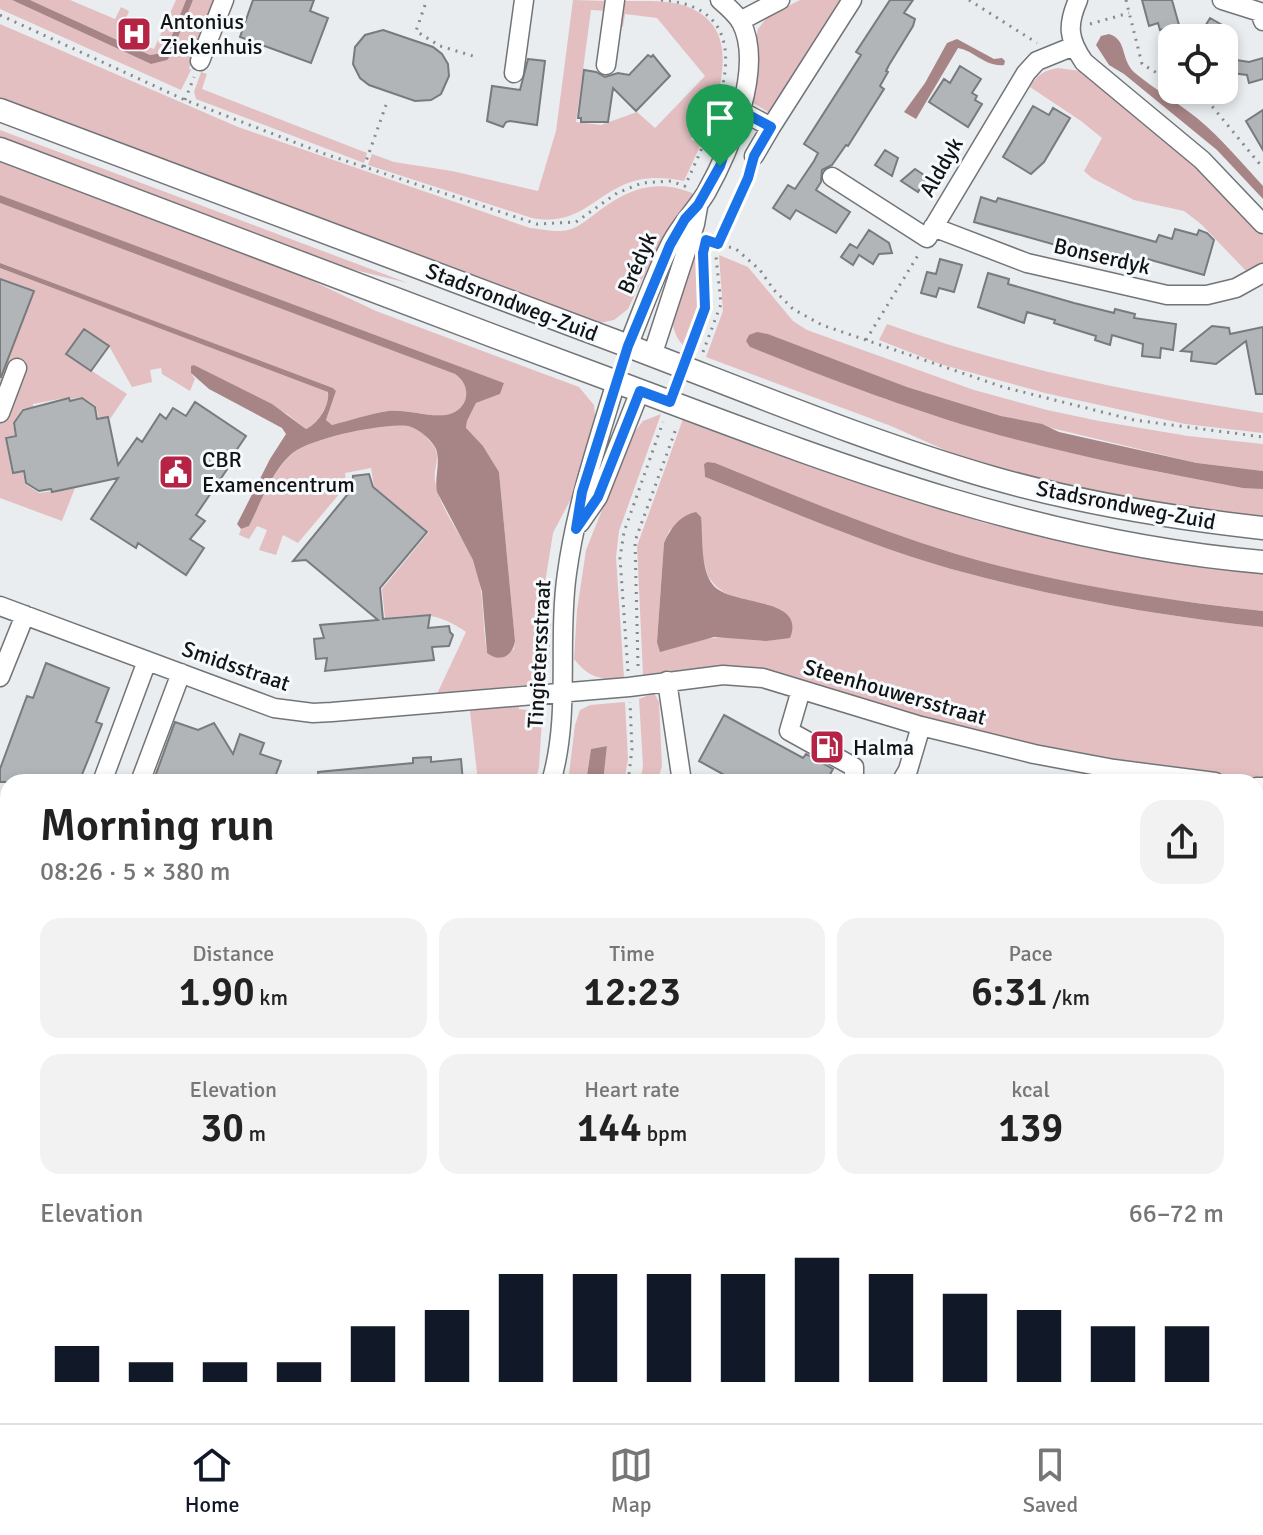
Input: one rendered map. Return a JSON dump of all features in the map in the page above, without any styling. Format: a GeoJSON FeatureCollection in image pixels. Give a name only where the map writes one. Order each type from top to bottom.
{"type":"FeatureCollection","features":[{"type":"Feature","properties":{"kind":"main road","name":"Stadsrondweg-Zuid"},"geometry":{"type":"LineString","coordinates":[[0,110],[682,368],[922,455],[994,478],[1128,509],[1263,528]]}},
{"type":"Feature","properties":{"kind":"main road","name":"Stadsrondweg-Zuid"},"geometry":{"type":"LineString","coordinates":[[0,149],[640,391],[674,412],[998,515],[1157,550],[1263,562]]}},
{"type":"Feature","properties":{"kind":"main road"},"geometry":{"type":"LineString","coordinates":[[616,382],[628,346]]}},
{"type":"Feature","properties":{"kind":"main road"},"geometry":{"type":"LineString","coordinates":[[640,391],[652,356]]}},
{"type":"Feature","properties":{"kind":"street"},"geometry":{"type":"LineString","coordinates":[[200,61],[224,0]]}},
{"type":"Feature","properties":{"kind":"street"},"geometry":{"type":"LineString","coordinates":[[514,73],[524,0]]}},
{"type":"Feature","properties":{"kind":"street"},"geometry":{"type":"LineString","coordinates":[[606,65],[615,0]]}},
{"type":"Feature","properties":{"kind":"street"},"geometry":{"type":"LineString","coordinates":[[720,0],[740,21],[780,0]]}},
{"type":"Feature","properties":{"kind":"street"},"geometry":{"type":"LineString","coordinates":[[754,156],[852,0]]}},
{"type":"Feature","properties":{"kind":"street"},"geometry":{"type":"LineString","coordinates":[[1078,0],[1070,18],[1072,38],[1084,62],[1202,160],[1263,224]]}},
{"type":"Feature","properties":{"kind":"street"},"geometry":{"type":"LineString","coordinates":[[1222,0],[1260,12],[1263,21]]}},
{"type":"Feature","properties":{"kind":"street","name":"Brédyk"},"geometry":{"type":"LineString","coordinates":[[628,346],[670,245],[720,166],[739,110],[749,64],[740,21]]}},
{"type":"Feature","properties":{"kind":"street","name":"Alddyk"},"geometry":{"type":"LineString","coordinates":[[930,232],[1026,73],[1037,61],[1051,55],[1072,38]]}},
{"type":"Feature","properties":{"kind":"street"},"geometry":{"type":"LineString","coordinates":[[739,110],[771,127]]}},
{"type":"Feature","properties":{"kind":"street"},"geometry":{"type":"LineString","coordinates":[[832,177],[930,232]]}},
{"type":"Feature","properties":{"kind":"street","name":"Brédyk"},"geometry":{"type":"LineString","coordinates":[[652,356],[695,224],[698,205]]}},
{"type":"Feature","properties":{"kind":"street","name":"Bonserdyk"},"geometry":{"type":"LineString","coordinates":[[930,232],[1027,263],[1167,295],[1207,295],[1236,288],[1263,273]]}},
{"type":"Feature","properties":{"kind":"street"},"geometry":{"type":"LineString","coordinates":[[0,413],[17,368]]}},
{"type":"Feature","properties":{"kind":"street","name":"Tingietersstraat"},"geometry":{"type":"LineString","coordinates":[[552,774],[562,691],[567,573],[582,492],[616,382]]}},
{"type":"Feature","properties":{"kind":"street","name":"Tingietersstraat"},"geometry":{"type":"LineString","coordinates":[[576,529],[598,497],[640,391]]}},
{"type":"Feature","properties":{"kind":"street","name":"Smidsstraat"},"geometry":{"type":"LineString","coordinates":[[0,606],[274,708],[313,713],[562,691]]}},
{"type":"Feature","properties":{"kind":"street"},"geometry":{"type":"LineString","coordinates":[[0,677],[25,615]]}},
{"type":"Feature","properties":{"kind":"street"},"geometry":{"type":"LineString","coordinates":[[105,774],[147,661]]}},
{"type":"Feature","properties":{"kind":"street"},"geometry":{"type":"LineString","coordinates":[[143,774],[181,673]]}},
{"type":"Feature","properties":{"kind":"street","name":"Steenhouwersstraat"},"geometry":{"type":"LineString","coordinates":[[562,691],[723,675],[763,678],[921,726],[1047,757],[1153,774]]}},
{"type":"Feature","properties":{"kind":"street"},"geometry":{"type":"LineString","coordinates":[[667,681],[681,774]]}},
{"type":"Feature","properties":{"kind":"street"},"geometry":{"type":"LineString","coordinates":[[801,690],[789,731],[854,767],[854,774]]}},
{"type":"Feature","properties":{"kind":"street"},"geometry":{"type":"LineString","coordinates":[[906,774],[921,726]]}},
{"type":"Feature","properties":{"kind":"path"},"geometry":{"type":"LineString","coordinates":[[0,15],[185,100],[364,167],[537,224],[576,222],[617,193],[642,183],[671,181],[685,186],[709,132],[722,92],[727,67],[726,48],[719,30],[708,15],[690,5],[661,0]]}},
{"type":"Feature","properties":{"kind":"path"},"geometry":{"type":"LineString","coordinates":[[969,0],[1048,50],[1051,55]]}},
{"type":"Feature","properties":{"kind":"path"},"geometry":{"type":"LineString","coordinates":[[1126,0],[1142,64],[1158,74]]}},
{"type":"Feature","properties":{"kind":"path"},"geometry":{"type":"LineString","coordinates":[[425,5],[416,31],[440,46],[473,56]]}},
{"type":"Feature","properties":{"kind":"path"},"geometry":{"type":"LineString","coordinates":[[1072,38],[1129,13]]}},
{"type":"Feature","properties":{"kind":"path"},"geometry":{"type":"LineString","coordinates":[[185,100],[200,61]]}},
{"type":"Feature","properties":{"kind":"path"},"geometry":{"type":"LineString","coordinates":[[1209,104],[1263,168]]}},
{"type":"Feature","properties":{"kind":"path"},"geometry":{"type":"LineString","coordinates":[[364,167],[386,105]]}},
{"type":"Feature","properties":{"kind":"path"},"geometry":{"type":"LineString","coordinates":[[702,355],[721,304],[716,257],[718,244],[748,178],[754,156]]}},
{"type":"Feature","properties":{"kind":"path"},"geometry":{"type":"LineString","coordinates":[[866,340],[930,232]]}},
{"type":"Feature","properties":{"kind":"path"},"geometry":{"type":"LineString","coordinates":[[706,240],[736,249],[760,270],[793,309],[822,325],[1003,387],[1134,420],[1263,437]]}},
{"type":"Feature","properties":{"kind":"path"},"geometry":{"type":"LineString","coordinates":[[682,368],[705,308],[703,253]]}},
{"type":"Feature","properties":{"kind":"path"},"geometry":{"type":"LineString","coordinates":[[634,686],[620,558],[628,520],[674,412]]}},
{"type":"Feature","properties":{"kind":"path"},"geometry":{"type":"LineString","coordinates":[[629,774],[634,686],[635,541],[675,434],[674,412]]}},
{"type":"Feature","properties":{"kind":"shaded area"},"geometry":{"type":"Polygon","coordinates":[[[0,0],[12,0],[151,64],[171,55],[193,0],[215,0],[181,90],[0,9],[0,0]]]}},
{"type":"Feature","properties":{"kind":"shaded area"},"geometry":{"type":"Polygon","coordinates":[[[12,0],[30,0],[150,55],[162,53],[167,48],[186,0],[193,0],[171,55],[167,60],[151,64],[12,0]]]}},
{"type":"Feature","properties":{"kind":"shaded area"},"geometry":{"type":"Polygon","coordinates":[[[30,0],[70,0],[115,19],[121,7],[129,11],[119,36],[154,49],[176,0],[186,0],[167,48],[162,53],[150,55],[30,0]]]}},
{"type":"Feature","properties":{"kind":"shaded area"},"geometry":{"type":"Polygon","coordinates":[[[573,0],[608,1],[607,11],[591,10],[576,122],[601,125],[637,112],[655,128],[705,76],[657,18],[625,14],[623,27],[619,26],[623,1],[679,4],[700,13],[713,26],[723,59],[721,78],[705,135],[695,131],[691,139],[701,144],[684,181],[638,180],[611,191],[571,215],[547,220],[532,218],[368,165],[372,154],[394,162],[452,171],[538,191],[556,131],[573,0]]]}},
{"type":"Feature","properties":{"kind":"shaded area"},"geometry":{"type":"Polygon","coordinates":[[[800,0],[847,0],[771,114],[752,102],[758,68],[758,29],[768,16],[800,0]]]}},
{"type":"Feature","properties":{"kind":"shaded area"},"geometry":{"type":"Polygon","coordinates":[[[0,24],[238,127],[530,228],[571,229],[618,198],[642,189],[666,187],[694,194],[650,263],[628,309],[614,320],[595,324],[0,103],[0,24]]]}},
{"type":"Feature","properties":{"kind":"shaded area"},"geometry":{"type":"Polygon","coordinates":[[[1109,34],[1119,41],[1130,68],[1158,90],[1158,102],[1109,65],[1096,45],[1101,36],[1109,34]]]}},
{"type":"Feature","properties":{"kind":"shaded area"},"geometry":{"type":"Polygon","coordinates":[[[957,39],[994,59],[1002,58],[1004,65],[991,64],[958,48],[916,119],[904,112],[925,83],[947,43],[957,39]]]}},
{"type":"Feature","properties":{"kind":"shaded area"},"geometry":{"type":"Polygon","coordinates":[[[1058,68],[1080,71],[1183,152],[1263,232],[1263,265],[1248,273],[1201,224],[1184,211],[1134,200],[1084,171],[1102,138],[1030,87],[1041,74],[1058,68]]]}},
{"type":"Feature","properties":{"kind":"shaded area"},"geometry":{"type":"Polygon","coordinates":[[[201,72],[207,74],[202,89],[367,153],[364,163],[196,99],[194,92],[201,72]]]}},
{"type":"Feature","properties":{"kind":"shaded area"},"geometry":{"type":"Polygon","coordinates":[[[1161,104],[1178,104],[1197,118],[1263,186],[1263,199],[1217,150],[1161,104]]]}},
{"type":"Feature","properties":{"kind":"shaded area"},"geometry":{"type":"Polygon","coordinates":[[[0,130],[408,283],[298,256],[0,144],[0,130]]]}},
{"type":"Feature","properties":{"kind":"shaded area"},"geometry":{"type":"Polygon","coordinates":[[[0,160],[279,265],[376,311],[579,387],[594,405],[596,424],[574,493],[553,533],[545,583],[551,613],[549,664],[544,677],[534,684],[437,694],[466,632],[436,617],[385,618],[382,589],[429,532],[374,487],[371,468],[345,473],[346,486],[298,543],[283,535],[276,555],[259,550],[267,530],[257,526],[249,539],[239,535],[241,529],[249,526],[273,478],[286,460],[302,447],[373,427],[406,425],[416,428],[436,449],[437,490],[478,573],[487,653],[501,658],[514,649],[515,641],[499,472],[483,446],[466,429],[476,403],[500,394],[504,383],[0,195],[0,160]]]}},
{"type":"Feature","properties":{"kind":"shaded area"},"geometry":{"type":"Polygon","coordinates":[[[0,195],[504,383],[500,394],[476,403],[466,428],[483,446],[499,472],[515,641],[509,654],[501,658],[487,653],[482,592],[473,560],[437,492],[437,454],[424,435],[408,426],[383,426],[316,441],[303,447],[279,468],[249,526],[241,529],[237,524],[286,434],[282,428],[209,389],[191,373],[191,366],[272,404],[306,429],[322,414],[328,392],[0,268],[0,263],[333,388],[336,391],[326,420],[332,425],[388,411],[439,415],[454,413],[466,398],[461,379],[455,374],[0,203],[0,195]]]}},
{"type":"Feature","properties":{"kind":"shaded area"},"geometry":{"type":"Polygon","coordinates":[[[0,203],[455,374],[466,391],[464,403],[454,413],[446,415],[388,411],[332,425],[326,420],[336,391],[333,388],[0,263],[0,203]]]}},
{"type":"Feature","properties":{"kind":"shaded area"},"geometry":{"type":"Polygon","coordinates":[[[698,230],[703,232],[702,298],[687,349],[677,337],[672,308],[680,276],[698,230]]]}},
{"type":"Feature","properties":{"kind":"shaded area"},"geometry":{"type":"Polygon","coordinates":[[[719,255],[748,267],[793,321],[807,330],[974,390],[1047,410],[1188,436],[1263,444],[1263,471],[1197,463],[1001,416],[907,387],[768,334],[750,347],[885,399],[1158,472],[1263,489],[1263,520],[1110,497],[974,463],[891,426],[706,357],[723,311],[719,255]]]}},
{"type":"Feature","properties":{"kind":"shaded area"},"geometry":{"type":"Polygon","coordinates":[[[0,268],[325,390],[330,394],[323,412],[306,429],[287,414],[194,365],[191,373],[195,379],[190,391],[162,374],[161,368],[150,370],[152,382],[132,387],[109,346],[84,328],[66,354],[127,394],[110,419],[109,416],[99,418],[96,406],[82,397],[33,404],[33,407],[22,409],[13,423],[15,435],[5,437],[12,474],[23,472],[25,484],[39,493],[75,488],[62,521],[0,498],[0,268]]]}},
{"type":"Feature","properties":{"kind":"shaded area"},"geometry":{"type":"Polygon","coordinates":[[[887,324],[979,354],[1073,378],[1263,413],[1263,433],[1185,424],[1045,393],[940,364],[879,340],[887,324]]]}},
{"type":"Feature","properties":{"kind":"shaded area"},"geometry":{"type":"Polygon","coordinates":[[[757,332],[907,387],[1001,416],[1042,424],[1059,432],[1197,463],[1263,471],[1263,489],[1243,488],[1092,458],[945,419],[750,347],[746,341],[749,335],[757,332]]]}},
{"type":"Feature","properties":{"kind":"shaded area"},"geometry":{"type":"Polygon","coordinates":[[[661,414],[619,531],[616,557],[624,678],[602,678],[584,670],[574,659],[586,550],[632,435],[643,421],[661,414]]]}},
{"type":"Feature","properties":{"kind":"shaded area"},"geometry":{"type":"Polygon","coordinates":[[[683,419],[984,523],[1197,565],[1263,573],[1263,611],[1185,602],[1067,582],[990,564],[922,543],[707,462],[704,464],[705,477],[858,538],[951,569],[1106,604],[1263,627],[1263,774],[1214,774],[1164,768],[999,738],[923,720],[840,691],[780,675],[729,667],[643,675],[637,546],[683,419]],[[690,513],[669,531],[664,543],[657,642],[729,637],[769,605],[727,594],[708,576],[690,513]]]}},
{"type":"Feature","properties":{"kind":"shaded area"},"geometry":{"type":"Polygon","coordinates":[[[707,462],[953,553],[1107,589],[1263,611],[1263,627],[1106,604],[951,569],[858,538],[705,477],[704,464],[707,462]]]}},
{"type":"Feature","properties":{"kind":"shaded area"},"geometry":{"type":"Polygon","coordinates":[[[696,512],[701,517],[704,561],[713,585],[722,592],[765,604],[788,615],[792,625],[790,638],[766,641],[714,637],[660,652],[657,642],[664,543],[676,523],[696,512]]]}},
{"type":"Feature","properties":{"kind":"shaded area"},"geometry":{"type":"Polygon","coordinates":[[[654,693],[659,702],[662,766],[660,774],[642,774],[639,699],[654,693]]]}},
{"type":"Feature","properties":{"kind":"shaded area"},"geometry":{"type":"Polygon","coordinates":[[[625,702],[628,759],[625,774],[604,774],[607,746],[591,749],[587,774],[569,774],[575,725],[580,710],[590,705],[625,702]]]}},
{"type":"Feature","properties":{"kind":"shaded area"},"geometry":{"type":"Polygon","coordinates":[[[518,703],[519,709],[535,711],[542,719],[537,774],[477,774],[470,711],[518,703]]]}},
{"type":"Feature","properties":{"kind":"shaded area"},"geometry":{"type":"Polygon","coordinates":[[[607,746],[604,774],[587,774],[591,749],[607,746]]]}},
{"type":"Feature","properties":{"kind":"building"},"geometry":{"type":"Polygon","coordinates":[[[253,0],[314,0],[310,11],[328,18],[311,63],[240,37],[253,0]]]}},
{"type":"Feature","properties":{"kind":"building"},"geometry":{"type":"Polygon","coordinates":[[[890,0],[913,0],[904,13],[915,19],[913,26],[886,71],[880,86],[884,89],[848,146],[832,165],[822,170],[821,182],[816,190],[850,212],[836,233],[796,210],[790,219],[773,208],[788,185],[795,189],[814,161],[818,153],[804,144],[861,55],[856,52],[890,0]]]}},
{"type":"Feature","properties":{"kind":"building"},"geometry":{"type":"Polygon","coordinates":[[[1142,0],[1172,0],[1179,24],[1149,26],[1142,0]]]}},
{"type":"Feature","properties":{"kind":"building"},"geometry":{"type":"Polygon","coordinates":[[[1210,18],[1220,24],[1206,24],[1210,18]]]}},
{"type":"Feature","properties":{"kind":"building"},"geometry":{"type":"Polygon","coordinates":[[[383,30],[433,47],[442,54],[448,64],[449,76],[441,94],[431,100],[415,101],[369,85],[360,78],[353,64],[355,47],[365,35],[383,30]]]}},
{"type":"Feature","properties":{"kind":"building"},"geometry":{"type":"Polygon","coordinates":[[[648,55],[653,55],[670,76],[636,111],[613,88],[608,122],[581,122],[578,118],[584,70],[605,77],[618,73],[629,75],[648,55]]]}},
{"type":"Feature","properties":{"kind":"building"},"geometry":{"type":"Polygon","coordinates":[[[1263,58],[1263,79],[1249,83],[1247,75],[1238,74],[1238,60],[1249,62],[1263,58]]]}},
{"type":"Feature","properties":{"kind":"building"},"geometry":{"type":"Polygon","coordinates":[[[528,59],[545,61],[537,125],[510,121],[503,127],[487,121],[492,86],[520,90],[528,59]]]}},
{"type":"Feature","properties":{"kind":"building"},"geometry":{"type":"Polygon","coordinates":[[[960,66],[981,79],[972,93],[977,96],[975,100],[982,104],[968,127],[929,102],[944,79],[950,83],[960,66]]]}},
{"type":"Feature","properties":{"kind":"building"},"geometry":{"type":"Polygon","coordinates":[[[1033,106],[1049,115],[1053,108],[1070,118],[1044,162],[1031,174],[1003,157],[1033,106]]]}},
{"type":"Feature","properties":{"kind":"building"},"geometry":{"type":"Polygon","coordinates":[[[1263,110],[1263,150],[1246,121],[1263,110]]]}},
{"type":"Feature","properties":{"kind":"building"},"geometry":{"type":"Polygon","coordinates":[[[885,150],[898,158],[892,176],[875,165],[885,150]]]}},
{"type":"Feature","properties":{"kind":"building"},"geometry":{"type":"Polygon","coordinates":[[[915,169],[927,177],[918,192],[901,181],[915,169]]]}},
{"type":"Feature","properties":{"kind":"building"},"geometry":{"type":"Polygon","coordinates":[[[981,197],[996,202],[998,198],[1156,242],[1159,235],[1172,239],[1175,229],[1197,235],[1199,230],[1214,240],[1204,275],[1144,258],[1141,269],[974,222],[981,197]]]}},
{"type":"Feature","properties":{"kind":"building"},"geometry":{"type":"Polygon","coordinates":[[[869,230],[889,243],[892,253],[879,254],[873,264],[859,255],[853,265],[841,257],[850,244],[857,248],[869,230]]]}},
{"type":"Feature","properties":{"kind":"building"},"geometry":{"type":"Polygon","coordinates":[[[940,259],[962,265],[954,292],[939,288],[936,297],[921,293],[927,272],[936,274],[940,259]]]}},
{"type":"Feature","properties":{"kind":"building"},"geometry":{"type":"Polygon","coordinates":[[[988,273],[1009,279],[1008,284],[1074,303],[1114,313],[1115,309],[1135,314],[1134,318],[1176,324],[1173,350],[1161,348],[1160,358],[1142,356],[1143,344],[1112,335],[1110,345],[1095,340],[1096,336],[1054,323],[1055,320],[1027,312],[1024,323],[978,307],[988,273]]]}},
{"type":"Feature","properties":{"kind":"building"},"geometry":{"type":"Polygon","coordinates":[[[0,279],[34,291],[1,377],[0,377],[0,279]]]}},
{"type":"Feature","properties":{"kind":"building"},"geometry":{"type":"Polygon","coordinates":[[[1212,326],[1229,328],[1230,334],[1263,327],[1263,394],[1256,394],[1246,341],[1216,364],[1191,361],[1192,352],[1181,351],[1212,326]]]}},
{"type":"Feature","properties":{"kind":"building"},"geometry":{"type":"Polygon","coordinates":[[[84,329],[109,346],[91,371],[66,354],[84,329]]]}},
{"type":"Feature","properties":{"kind":"building"},"geometry":{"type":"Polygon","coordinates":[[[69,398],[70,401],[82,398],[95,407],[97,419],[108,417],[118,465],[137,438],[142,442],[160,414],[166,419],[173,408],[186,416],[195,402],[246,436],[196,515],[205,521],[190,539],[204,548],[186,575],[138,543],[136,548],[91,519],[118,478],[52,492],[51,489],[39,491],[26,483],[24,471],[13,473],[6,438],[16,436],[14,423],[23,410],[69,398]]]}},
{"type":"Feature","properties":{"kind":"building"},"geometry":{"type":"Polygon","coordinates":[[[369,474],[373,487],[427,532],[380,588],[383,619],[430,615],[428,628],[449,626],[453,635],[449,646],[432,647],[434,660],[325,671],[327,658],[316,659],[314,639],[324,638],[320,625],[378,620],[306,560],[293,561],[352,489],[353,476],[369,474]]]}},
{"type":"Feature","properties":{"kind":"building"},"geometry":{"type":"Polygon","coordinates":[[[46,663],[109,688],[96,722],[102,724],[82,774],[0,774],[27,696],[33,698],[46,663]]]}},
{"type":"Feature","properties":{"kind":"building"},"geometry":{"type":"Polygon","coordinates":[[[724,715],[803,758],[806,754],[833,769],[830,774],[723,774],[699,761],[724,715]]]}},
{"type":"Feature","properties":{"kind":"building"},"geometry":{"type":"Polygon","coordinates":[[[175,722],[198,730],[214,723],[233,754],[240,734],[264,743],[260,754],[281,761],[276,774],[156,774],[175,722]]]}},
{"type":"Feature","properties":{"kind":"building"},"geometry":{"type":"Polygon","coordinates":[[[431,757],[431,762],[461,759],[462,774],[318,774],[413,763],[413,758],[431,757]]]}},
{"type":"Feature","properties":{"kind":"place","name":"Antonius Ziekenhuis"},"geometry":{"type":"Point","coordinates":[134,34]}},
{"type":"Feature","properties":{"kind":"place","name":"CBR Examencentrum"},"geometry":{"type":"Point","coordinates":[176,472]}},
{"type":"Feature","properties":{"kind":"place","name":"Halma"},"geometry":{"type":"Point","coordinates":[827,747]}},
{"type":"Feature","properties":{"kind":"route"},"geometry":{"type":"LineString","coordinates":[[739,110],[771,127],[754,156],[742,193],[718,244],[706,240],[703,253],[705,308],[670,402],[640,391],[598,497],[576,529],[582,492],[628,346],[670,245],[720,166],[739,110]]}}]}
